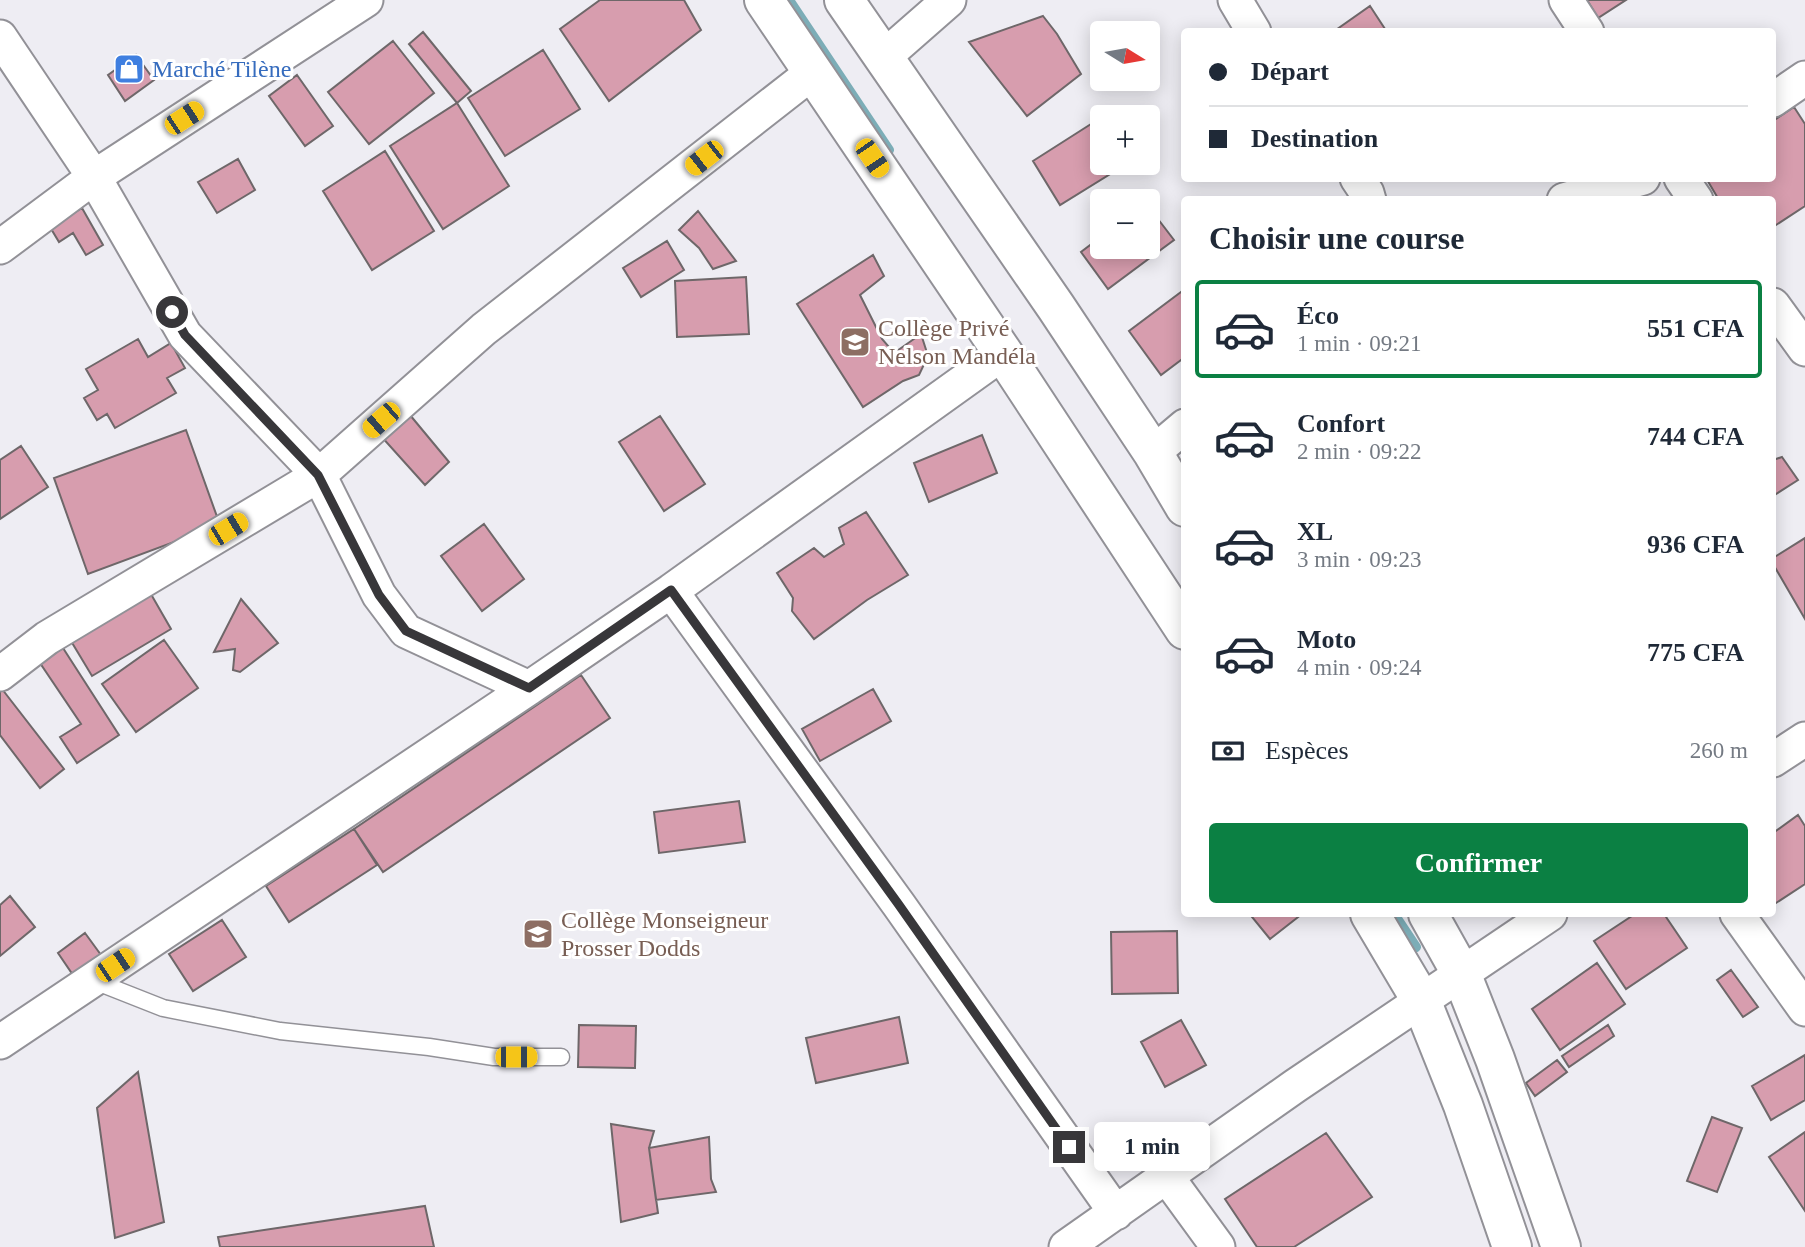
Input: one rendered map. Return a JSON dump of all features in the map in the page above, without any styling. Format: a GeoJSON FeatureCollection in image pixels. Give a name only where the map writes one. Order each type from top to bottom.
{"type":"FeatureCollection","features":[{"type":"Feature","properties":{"kind":"street"},"geometry":{"type":"LineString","coordinates":[[0,247],[94,177],[366,0]]}},
{"type":"Feature","properties":{"kind":"street"},"geometry":{"type":"LineString","coordinates":[[764,0],[1003,353],[1181,625]]}},
{"type":"Feature","properties":{"kind":"street"},"geometry":{"type":"LineString","coordinates":[[844,0],[1056,307],[1153,453],[1181,500]]}},
{"type":"Feature","properties":{"kind":"street"},"geometry":{"type":"LineString","coordinates":[[884,57],[949,0]]}},
{"type":"Feature","properties":{"kind":"street"},"geometry":{"type":"LineString","coordinates":[[1235,0],[1252,28]]}},
{"type":"Feature","properties":{"kind":"street"},"geometry":{"type":"LineString","coordinates":[[1566,0],[1584,28]]}},
{"type":"Feature","properties":{"kind":"street"},"geometry":{"type":"LineString","coordinates":[[0,37],[94,177],[185,335],[318,475],[379,595],[406,631],[529,688]]}},
{"type":"Feature","properties":{"kind":"street"},"geometry":{"type":"LineString","coordinates":[[0,674],[47,638],[318,475],[484,329],[813,72]]}},
{"type":"Feature","properties":{"kind":"street"},"geometry":{"type":"LineString","coordinates":[[1776,98],[1805,78]]}},
{"type":"Feature","properties":{"kind":"street"},"geometry":{"type":"LineString","coordinates":[[1578,196],[1628,182]]}},
{"type":"Feature","properties":{"kind":"street"},"geometry":{"type":"LineString","coordinates":[[1776,309],[1805,349]]}},
{"type":"Feature","properties":{"kind":"street"},"geometry":{"type":"LineString","coordinates":[[0,1042],[529,688],[1003,353]]}},
{"type":"Feature","properties":{"kind":"street"},"geometry":{"type":"LineString","coordinates":[[1153,453],[1181,429]]}},
{"type":"Feature","properties":{"kind":"street"},"geometry":{"type":"LineString","coordinates":[[671,590],[899,905],[1116,1213]]}},
{"type":"Feature","properties":{"kind":"street"},"geometry":{"type":"LineString","coordinates":[[1776,758],[1805,739]]}},
{"type":"Feature","properties":{"kind":"street"},"geometry":{"type":"LineString","coordinates":[[1372,917],[1421,1000],[1463,1105],[1512,1247]]}},
{"type":"Feature","properties":{"kind":"street"},"geometry":{"type":"LineString","coordinates":[[1430,917],[1461,973],[1495,1059],[1561,1247]]}},
{"type":"Feature","properties":{"kind":"street"},"geometry":{"type":"LineString","coordinates":[[1066,1247],[1295,1086],[1545,917]]}},
{"type":"Feature","properties":{"kind":"street"},"geometry":{"type":"LineString","coordinates":[[1739,917],[1802,997]]}},
{"type":"Feature","properties":{"kind":"street"},"geometry":{"type":"LineString","coordinates":[[1167,1177],[1218,1247]]}},
{"type":"Feature","properties":{"kind":"lane"},"geometry":{"type":"LineString","coordinates":[[92,980],[163,1008],[280,1031],[494,1057],[561,1057]]}},
{"type":"Feature","properties":{"kind":"building"},"geometry":{"type":"Polygon","coordinates":[[[600,0],[684,0],[701,30],[609,101],[560,29],[600,0]]]}},
{"type":"Feature","properties":{"kind":"building"},"geometry":{"type":"Polygon","coordinates":[[[1587,0],[1626,0],[1598,18],[1587,0]]]}},
{"type":"Feature","properties":{"kind":"building"},"geometry":{"type":"Polygon","coordinates":[[[1370,6],[1384,28],[1339,28],[1370,6]]]}},
{"type":"Feature","properties":{"kind":"building"},"geometry":{"type":"Polygon","coordinates":[[[1043,16],[1081,74],[1027,116],[969,42],[1043,16]]]}},
{"type":"Feature","properties":{"kind":"building"},"geometry":{"type":"Polygon","coordinates":[[[423,32],[471,91],[457,103],[409,44],[423,32]]]}},
{"type":"Feature","properties":{"kind":"building"},"geometry":{"type":"Polygon","coordinates":[[[393,41],[434,93],[369,144],[328,92],[393,41]]]}},
{"type":"Feature","properties":{"kind":"building"},"geometry":{"type":"Polygon","coordinates":[[[543,50],[580,109],[505,156],[468,98],[543,50]]]}},
{"type":"Feature","properties":{"kind":"building"},"geometry":{"type":"Polygon","coordinates":[[[136,55],[154,80],[125,101],[108,75],[136,55]]]}},
{"type":"Feature","properties":{"kind":"building"},"geometry":{"type":"Polygon","coordinates":[[[297,75],[333,126],[305,146],[269,96],[297,75]]]}},
{"type":"Feature","properties":{"kind":"building"},"geometry":{"type":"Polygon","coordinates":[[[457,103],[509,186],[443,229],[390,146],[457,103]]]}},
{"type":"Feature","properties":{"kind":"building"},"geometry":{"type":"Polygon","coordinates":[[[1794,107],[1805,124],[1805,206],[1776,225],[1776,196],[1717,196],[1708,182],[1776,182],[1776,119],[1794,107]]]}},
{"type":"Feature","properties":{"kind":"building"},"geometry":{"type":"Polygon","coordinates":[[[1090,125],[1090,175],[1109,175],[1060,205],[1033,161],[1090,125]]]}},
{"type":"Feature","properties":{"kind":"building"},"geometry":{"type":"Polygon","coordinates":[[[385,151],[434,231],[372,270],[323,191],[385,151]]]}},
{"type":"Feature","properties":{"kind":"building"},"geometry":{"type":"Polygon","coordinates":[[[238,159],[255,190],[217,213],[198,182],[238,159]]]}},
{"type":"Feature","properties":{"kind":"building"},"geometry":{"type":"Polygon","coordinates":[[[82,208],[103,245],[86,255],[73,233],[59,242],[50,227],[82,208]]]}},
{"type":"Feature","properties":{"kind":"building"},"geometry":{"type":"Polygon","coordinates":[[[698,211],[736,261],[713,269],[699,248],[679,230],[698,211]]]}},
{"type":"Feature","properties":{"kind":"building"},"geometry":{"type":"Polygon","coordinates":[[[1160,222],[1174,240],[1160,250],[1160,222]]]}},
{"type":"Feature","properties":{"kind":"building"},"geometry":{"type":"Polygon","coordinates":[[[667,241],[684,270],[641,297],[623,268],[667,241]]]}},
{"type":"Feature","properties":{"kind":"building"},"geometry":{"type":"Polygon","coordinates":[[[1090,245],[1090,259],[1148,259],[1108,289],[1081,252],[1090,245]]]}},
{"type":"Feature","properties":{"kind":"building"},"geometry":{"type":"Polygon","coordinates":[[[873,255],[884,276],[860,295],[882,339],[894,353],[921,334],[928,356],[919,375],[903,381],[863,407],[797,304],[873,255]]]}},
{"type":"Feature","properties":{"kind":"building"},"geometry":{"type":"Polygon","coordinates":[[[746,277],[749,334],[677,337],[675,281],[746,277]]]}},
{"type":"Feature","properties":{"kind":"building"},"geometry":{"type":"Polygon","coordinates":[[[1181,292],[1181,360],[1161,375],[1129,331],[1181,292]]]}},
{"type":"Feature","properties":{"kind":"building"},"geometry":{"type":"Polygon","coordinates":[[[138,339],[148,357],[171,343],[185,368],[167,378],[176,393],[115,428],[107,414],[97,420],[84,398],[98,390],[86,369],[138,339]]]}},
{"type":"Feature","properties":{"kind":"building"},"geometry":{"type":"Polygon","coordinates":[[[405,409],[449,462],[425,485],[380,435],[405,409]]]}},
{"type":"Feature","properties":{"kind":"building"},"geometry":{"type":"Polygon","coordinates":[[[660,416],[705,484],[664,511],[619,442],[660,416]]]}},
{"type":"Feature","properties":{"kind":"building"},"geometry":{"type":"Polygon","coordinates":[[[186,430],[220,525],[88,574],[54,478],[186,430]]]}},
{"type":"Feature","properties":{"kind":"building"},"geometry":{"type":"Polygon","coordinates":[[[982,435],[997,473],[929,502],[914,463],[982,435]]]}},
{"type":"Feature","properties":{"kind":"building"},"geometry":{"type":"Polygon","coordinates":[[[21,446],[48,487],[0,519],[0,460],[21,446]]]}},
{"type":"Feature","properties":{"kind":"building"},"geometry":{"type":"Polygon","coordinates":[[[1782,457],[1798,480],[1776,494],[1776,459],[1782,457]]]}},
{"type":"Feature","properties":{"kind":"building"},"geometry":{"type":"Polygon","coordinates":[[[866,512],[908,575],[867,600],[814,639],[792,611],[793,598],[777,573],[814,548],[824,557],[844,544],[839,528],[866,512]]]}},
{"type":"Feature","properties":{"kind":"building"},"geometry":{"type":"Polygon","coordinates":[[[484,524],[524,579],[482,611],[441,556],[484,524]]]}},
{"type":"Feature","properties":{"kind":"building"},"geometry":{"type":"Polygon","coordinates":[[[1805,538],[1805,619],[1776,569],[1776,556],[1805,538]]]}},
{"type":"Feature","properties":{"kind":"building"},"geometry":{"type":"Polygon","coordinates":[[[148,589],[171,629],[92,676],[68,636],[148,589]]]}},
{"type":"Feature","properties":{"kind":"building"},"geometry":{"type":"Polygon","coordinates":[[[241,599],[278,643],[240,672],[233,670],[235,649],[214,652],[241,599]]]}},
{"type":"Feature","properties":{"kind":"building"},"geometry":{"type":"Polygon","coordinates":[[[164,640],[198,688],[136,732],[102,684],[164,640]]]}},
{"type":"Feature","properties":{"kind":"building"},"geometry":{"type":"Polygon","coordinates":[[[63,648],[119,735],[77,763],[60,737],[81,724],[40,663],[63,648]]]}},
{"type":"Feature","properties":{"kind":"building"},"geometry":{"type":"Polygon","coordinates":[[[581,675],[610,718],[383,872],[354,829],[581,675]]]}},
{"type":"Feature","properties":{"kind":"building"},"geometry":{"type":"Polygon","coordinates":[[[2,689],[64,769],[40,788],[0,735],[2,689]]]}},
{"type":"Feature","properties":{"kind":"building"},"geometry":{"type":"Polygon","coordinates":[[[873,689],[891,721],[820,761],[802,729],[873,689]]]}},
{"type":"Feature","properties":{"kind":"building"},"geometry":{"type":"Polygon","coordinates":[[[739,801],[745,842],[659,853],[654,812],[739,801]]]}},
{"type":"Feature","properties":{"kind":"building"},"geometry":{"type":"Polygon","coordinates":[[[1798,815],[1805,826],[1805,884],[1776,903],[1776,831],[1798,815]]]}},
{"type":"Feature","properties":{"kind":"building"},"geometry":{"type":"Polygon","coordinates":[[[354,829],[377,865],[289,922],[266,886],[354,829]]]}},
{"type":"Feature","properties":{"kind":"building"},"geometry":{"type":"Polygon","coordinates":[[[10,896],[35,927],[0,956],[0,905],[10,896]]]}},
{"type":"Feature","properties":{"kind":"building"},"geometry":{"type":"Polygon","coordinates":[[[1252,917],[1298,917],[1270,939],[1252,917]]]}},
{"type":"Feature","properties":{"kind":"building"},"geometry":{"type":"Polygon","coordinates":[[[1630,917],[1666,917],[1687,948],[1626,989],[1594,941],[1630,917]]]}},
{"type":"Feature","properties":{"kind":"building"},"geometry":{"type":"Polygon","coordinates":[[[222,920],[246,957],[193,991],[169,954],[222,920]]]}},
{"type":"Feature","properties":{"kind":"building"},"geometry":{"type":"Polygon","coordinates":[[[1177,931],[1178,993],[1112,994],[1111,932],[1177,931]]]}},
{"type":"Feature","properties":{"kind":"building"},"geometry":{"type":"Polygon","coordinates":[[[85,933],[101,955],[73,975],[58,953],[85,933]]]}},
{"type":"Feature","properties":{"kind":"building"},"geometry":{"type":"Polygon","coordinates":[[[1597,963],[1625,1004],[1560,1050],[1532,1009],[1597,963]]]}},
{"type":"Feature","properties":{"kind":"building"},"geometry":{"type":"Polygon","coordinates":[[[1731,970],[1758,1007],[1743,1017],[1717,980],[1731,970]]]}},
{"type":"Feature","properties":{"kind":"building"},"geometry":{"type":"Polygon","coordinates":[[[899,1017],[908,1063],[816,1083],[806,1038],[899,1017]]]}},
{"type":"Feature","properties":{"kind":"building"},"geometry":{"type":"Polygon","coordinates":[[[1181,1020],[1206,1065],[1165,1087],[1141,1042],[1181,1020]]]}},
{"type":"Feature","properties":{"kind":"building"},"geometry":{"type":"Polygon","coordinates":[[[579,1025],[636,1026],[635,1068],[578,1067],[579,1025]]]}},
{"type":"Feature","properties":{"kind":"building"},"geometry":{"type":"Polygon","coordinates":[[[1608,1025],[1614,1036],[1569,1067],[1562,1056],[1608,1025]]]}},
{"type":"Feature","properties":{"kind":"building"},"geometry":{"type":"Polygon","coordinates":[[[1805,1055],[1805,1100],[1771,1120],[1752,1086],[1805,1055]]]}},
{"type":"Feature","properties":{"kind":"building"},"geometry":{"type":"Polygon","coordinates":[[[1557,1060],[1567,1072],[1535,1096],[1526,1083],[1557,1060]]]}},
{"type":"Feature","properties":{"kind":"building"},"geometry":{"type":"Polygon","coordinates":[[[138,1072],[164,1222],[115,1238],[97,1108],[138,1072]]]}},
{"type":"Feature","properties":{"kind":"building"},"geometry":{"type":"Polygon","coordinates":[[[1712,1117],[1742,1128],[1717,1192],[1687,1181],[1712,1117]]]}},
{"type":"Feature","properties":{"kind":"building"},"geometry":{"type":"Polygon","coordinates":[[[611,1124],[654,1131],[649,1148],[658,1213],[621,1222],[611,1124]]]}},
{"type":"Feature","properties":{"kind":"building"},"geometry":{"type":"Polygon","coordinates":[[[1805,1132],[1805,1211],[1769,1157],[1805,1132]]]}},
{"type":"Feature","properties":{"kind":"building"},"geometry":{"type":"Polygon","coordinates":[[[1326,1133],[1372,1197],[1294,1247],[1257,1247],[1225,1199],[1326,1133]]]}},
{"type":"Feature","properties":{"kind":"building"},"geometry":{"type":"Polygon","coordinates":[[[709,1137],[711,1179],[716,1192],[656,1200],[649,1148],[709,1137]]]}},
{"type":"Feature","properties":{"kind":"building"},"geometry":{"type":"Polygon","coordinates":[[[425,1206],[434,1247],[220,1247],[218,1237],[425,1206]]]}},
{"type":"Feature","properties":{"kind":"waterway"},"geometry":{"type":"LineString","coordinates":[[789,0],[889,150]]}},
{"type":"Feature","properties":{"kind":"waterway"},"geometry":{"type":"LineString","coordinates":[[1396,917],[1416,947]]}},
{"type":"Feature","properties":{"kind":"place","name":"Marché Tilène"},"geometry":{"type":"Point","coordinates":[129,69]}},
{"type":"Feature","properties":{"kind":"place","name":"Collège Privé Nelson Mandéla"},"geometry":{"type":"Point","coordinates":[855,342]}},
{"type":"Feature","properties":{"kind":"place","name":"Collège Monseigneur Prosser Dodds"},"geometry":{"type":"Point","coordinates":[538,934]}},
{"type":"Feature","properties":{"kind":"route"},"geometry":{"type":"LineString","coordinates":[[172,312],[185,335],[318,475],[379,595],[406,631],[529,688],[671,590],[899,905],[1069,1147]]}}]}
